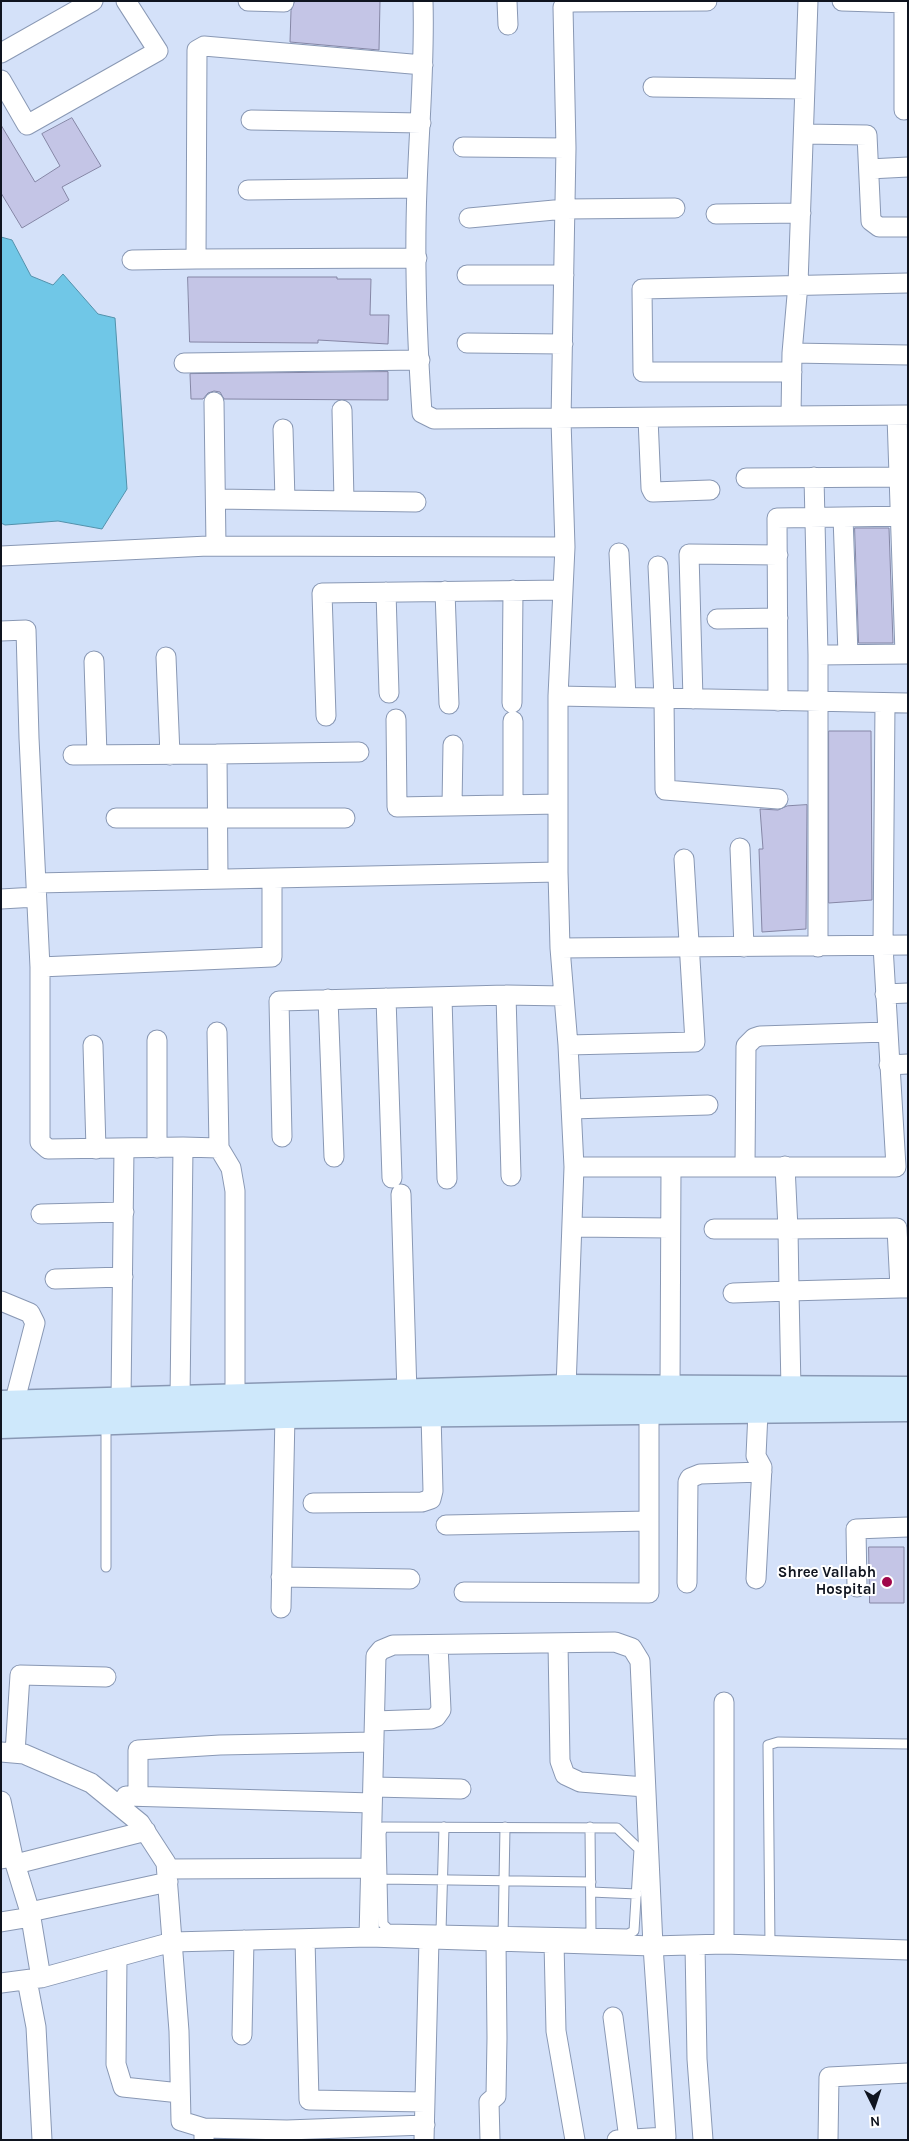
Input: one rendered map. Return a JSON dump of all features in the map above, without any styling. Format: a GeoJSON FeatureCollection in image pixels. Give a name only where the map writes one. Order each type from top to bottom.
{"type":"FeatureCollection","features":[{"type":"Feature","properties":{"kind":"street"},"geometry":{"type":"LineString","coordinates":[[1,53],[93,1]]}},
{"type":"Feature","properties":{"kind":"street"},"geometry":{"type":"LineString","coordinates":[[1,80],[27,125],[158,51],[126,1]]}},
{"type":"Feature","properties":{"kind":"street"},"geometry":{"type":"LineString","coordinates":[[248,1],[284,2]]}},
{"type":"Feature","properties":{"kind":"street"},"geometry":{"type":"LineString","coordinates":[[423,1],[423,65],[417,188],[416,258],[422,413],[434,419],[561,420],[791,415],[903,416],[906,654],[818,655]]}},
{"type":"Feature","properties":{"kind":"street"},"geometry":{"type":"LineString","coordinates":[[507,1],[508,25]]}},
{"type":"Feature","properties":{"kind":"street"},"geometry":{"type":"LineString","coordinates":[[566,1388],[574,1167],[568,1046],[560,948],[558,872],[558,696],[565,547],[561,420],[566,148],[563,7],[566,4],[707,1]]}},
{"type":"Feature","properties":{"kind":"street"},"geometry":{"type":"LineString","coordinates":[[791,415],[792,353],[798,284],[801,213],[808,1]]}},
{"type":"Feature","properties":{"kind":"street"},"geometry":{"type":"LineString","coordinates":[[842,1],[906,3],[904,110]]}},
{"type":"Feature","properties":{"kind":"street"},"geometry":{"type":"LineString","coordinates":[[196,259],[197,50],[200,47],[423,65]]}},
{"type":"Feature","properties":{"kind":"street"},"geometry":{"type":"LineString","coordinates":[[653,86],[805,89]]}},
{"type":"Feature","properties":{"kind":"street"},"geometry":{"type":"LineString","coordinates":[[251,120],[421,122]]}},
{"type":"Feature","properties":{"kind":"street"},"geometry":{"type":"LineString","coordinates":[[804,134],[867,135],[871,221],[879,227],[908,227]]}},
{"type":"Feature","properties":{"kind":"street"},"geometry":{"type":"LineString","coordinates":[[463,147],[566,148]]}},
{"type":"Feature","properties":{"kind":"street"},"geometry":{"type":"LineString","coordinates":[[869,169],[908,167]]}},
{"type":"Feature","properties":{"kind":"street"},"geometry":{"type":"LineString","coordinates":[[248,190],[417,188]]}},
{"type":"Feature","properties":{"kind":"street"},"geometry":{"type":"LineString","coordinates":[[469,218],[565,208],[675,208]]}},
{"type":"Feature","properties":{"kind":"street"},"geometry":{"type":"LineString","coordinates":[[716,214],[801,213]]}},
{"type":"Feature","properties":{"kind":"street"},"geometry":{"type":"LineString","coordinates":[[132,260],[416,258]]}},
{"type":"Feature","properties":{"kind":"street"},"geometry":{"type":"LineString","coordinates":[[467,275],[564,275]]}},
{"type":"Feature","properties":{"kind":"street"},"geometry":{"type":"LineString","coordinates":[[792,372],[643,372],[642,289],[908,283]]}},
{"type":"Feature","properties":{"kind":"street"},"geometry":{"type":"LineString","coordinates":[[467,343],[563,344]]}},
{"type":"Feature","properties":{"kind":"street"},"geometry":{"type":"LineString","coordinates":[[792,353],[908,355]]}},
{"type":"Feature","properties":{"kind":"street"},"geometry":{"type":"LineString","coordinates":[[184,363],[420,360]]}},
{"type":"Feature","properties":{"kind":"street"},"geometry":{"type":"LineString","coordinates":[[214,402],[216,546]]}},
{"type":"Feature","properties":{"kind":"street"},"geometry":{"type":"LineString","coordinates":[[342,410],[344,501]]}},
{"type":"Feature","properties":{"kind":"street"},"geometry":{"type":"LineString","coordinates":[[648,418],[651,488],[654,492],[710,490]]}},
{"type":"Feature","properties":{"kind":"street"},"geometry":{"type":"LineString","coordinates":[[283,429],[285,500]]}},
{"type":"Feature","properties":{"kind":"street"},"geometry":{"type":"LineString","coordinates":[[814,477],[819,702],[818,946]]}},
{"type":"Feature","properties":{"kind":"street"},"geometry":{"type":"LineString","coordinates":[[746,478],[904,477]]}},
{"type":"Feature","properties":{"kind":"street"},"geometry":{"type":"LineString","coordinates":[[216,499],[416,502]]}},
{"type":"Feature","properties":{"kind":"street"},"geometry":{"type":"LineString","coordinates":[[778,701],[777,518],[904,516]]}},
{"type":"Feature","properties":{"kind":"street"},"geometry":{"type":"LineString","coordinates":[[843,517],[848,654]]}},
{"type":"Feature","properties":{"kind":"street"},"geometry":{"type":"LineString","coordinates":[[1,556],[216,546],[565,547]]}},
{"type":"Feature","properties":{"kind":"street"},"geometry":{"type":"LineString","coordinates":[[619,553],[626,697]]}},
{"type":"Feature","properties":{"kind":"street"},"geometry":{"type":"LineString","coordinates":[[693,699],[689,554],[778,555]]}},
{"type":"Feature","properties":{"kind":"street"},"geometry":{"type":"LineString","coordinates":[[658,566],[664,698],[665,790],[778,799]]}},
{"type":"Feature","properties":{"kind":"street"},"geometry":{"type":"LineString","coordinates":[[513,590],[513,805]]}},
{"type":"Feature","properties":{"kind":"street"},"geometry":{"type":"LineString","coordinates":[[326,716],[322,593],[563,590]]}},
{"type":"Feature","properties":{"kind":"street"},"geometry":{"type":"LineString","coordinates":[[445,591],[449,704]]}},
{"type":"Feature","properties":{"kind":"street"},"geometry":{"type":"LineString","coordinates":[[386,592],[389,693]]}},
{"type":"Feature","properties":{"kind":"street"},"geometry":{"type":"LineString","coordinates":[[717,619],[778,618]]}},
{"type":"Feature","properties":{"kind":"street"},"geometry":{"type":"LineString","coordinates":[[1,631],[26,630],[40,967],[40,1142],[48,1149],[219,1148]]}},
{"type":"Feature","properties":{"kind":"street"},"geometry":{"type":"LineString","coordinates":[[166,657],[170,755]]}},
{"type":"Feature","properties":{"kind":"street"},"geometry":{"type":"LineString","coordinates":[[94,661],[97,755]]}},
{"type":"Feature","properties":{"kind":"street"},"geometry":{"type":"LineString","coordinates":[[558,696],[908,703]]}},
{"type":"Feature","properties":{"kind":"street"},"geometry":{"type":"LineString","coordinates":[[574,1167],[896,1166],[898,1065],[887,1032],[883,946],[885,704]]}},
{"type":"Feature","properties":{"kind":"street"},"geometry":{"type":"LineString","coordinates":[[396,719],[397,807],[558,804]]}},
{"type":"Feature","properties":{"kind":"street"},"geometry":{"type":"LineString","coordinates":[[452,806],[453,745]]}},
{"type":"Feature","properties":{"kind":"street"},"geometry":{"type":"LineString","coordinates":[[73,755],[359,752]]}},
{"type":"Feature","properties":{"kind":"street"},"geometry":{"type":"LineString","coordinates":[[217,754],[218,879]]}},
{"type":"Feature","properties":{"kind":"street"},"geometry":{"type":"LineString","coordinates":[[116,818],[345,818]]}},
{"type":"Feature","properties":{"kind":"street"},"geometry":{"type":"LineString","coordinates":[[740,848],[744,947]]}},
{"type":"Feature","properties":{"kind":"street"},"geometry":{"type":"LineString","coordinates":[[568,1046],[696,1042],[684,859]]}},
{"type":"Feature","properties":{"kind":"street"},"geometry":{"type":"LineString","coordinates":[[1,899],[36,890],[218,879],[558,872]]}},
{"type":"Feature","properties":{"kind":"street"},"geometry":{"type":"LineString","coordinates":[[40,967],[272,957],[272,879]]}},
{"type":"Feature","properties":{"kind":"street"},"geometry":{"type":"LineString","coordinates":[[560,948],[908,945]]}},
{"type":"Feature","properties":{"kind":"street"},"geometry":{"type":"LineString","coordinates":[[885,994],[908,993]]}},
{"type":"Feature","properties":{"kind":"street"},"geometry":{"type":"LineString","coordinates":[[506,996],[511,1176]]}},
{"type":"Feature","properties":{"kind":"street"},"geometry":{"type":"LineString","coordinates":[[282,1137],[279,1001],[564,996]]}},
{"type":"Feature","properties":{"kind":"street"},"geometry":{"type":"LineString","coordinates":[[442,997],[447,1179]]}},
{"type":"Feature","properties":{"kind":"street"},"geometry":{"type":"LineString","coordinates":[[386,998],[407,1394]]}},
{"type":"Feature","properties":{"kind":"street"},"geometry":{"type":"LineString","coordinates":[[328,1000],[334,1156]]}},
{"type":"Feature","properties":{"kind":"street"},"geometry":{"type":"LineString","coordinates":[[217,1032],[219,1148],[231,1168],[235,1191],[235,1397]]}},
{"type":"Feature","properties":{"kind":"street"},"geometry":{"type":"LineString","coordinates":[[746,1166],[746,1046],[750,1041],[760,1036],[887,1032]]}},
{"type":"Feature","properties":{"kind":"street"},"geometry":{"type":"LineString","coordinates":[[157,1040],[157,1148]]}},
{"type":"Feature","properties":{"kind":"street"},"geometry":{"type":"LineString","coordinates":[[93,1045],[96,1149]]}},
{"type":"Feature","properties":{"kind":"street"},"geometry":{"type":"LineString","coordinates":[[572,1109],[708,1106]]}},
{"type":"Feature","properties":{"kind":"street"},"geometry":{"type":"LineString","coordinates":[[180,1399],[183,1147]]}},
{"type":"Feature","properties":{"kind":"street"},"geometry":{"type":"LineString","coordinates":[[121,1399],[124,1148]]}},
{"type":"Feature","properties":{"kind":"street"},"geometry":{"type":"LineString","coordinates":[[670,1389],[672,1166]]}},
{"type":"Feature","properties":{"kind":"street"},"geometry":{"type":"LineString","coordinates":[[784,1166],[790,1291],[791,1389]]}},
{"type":"Feature","properties":{"kind":"street"},"geometry":{"type":"LineString","coordinates":[[41,1214],[124,1212]]}},
{"type":"Feature","properties":{"kind":"street"},"geometry":{"type":"LineString","coordinates":[[572,1227],[670,1228]]}},
{"type":"Feature","properties":{"kind":"street"},"geometry":{"type":"LineString","coordinates":[[714,1229],[897,1228],[904,1288],[733,1293]]}},
{"type":"Feature","properties":{"kind":"street"},"geometry":{"type":"LineString","coordinates":[[55,1279],[123,1276]]}},
{"type":"Feature","properties":{"kind":"street"},"geometry":{"type":"LineString","coordinates":[[1,1301],[30,1313],[35,1323],[6,1411]]}},
{"type":"Feature","properties":{"kind":"street"},"geometry":{"type":"LineString","coordinates":[[6,1411],[121,1399],[407,1394],[566,1388],[908,1390]]}},
{"type":"Feature","properties":{"kind":"street"},"geometry":{"type":"LineString","coordinates":[[6,1411],[106,1422],[285,1415],[649,1410],[758,1412],[908,1408]]}},
{"type":"Feature","properties":{"kind":"street"},"geometry":{"type":"LineString","coordinates":[[464,1592],[649,1593],[649,1410]]}},
{"type":"Feature","properties":{"kind":"street"},"geometry":{"type":"LineString","coordinates":[[756,1579],[762,1472],[762,1467],[756,1456],[758,1412]]}},
{"type":"Feature","properties":{"kind":"street"},"geometry":{"type":"LineString","coordinates":[[313,1503],[422,1502],[430,1499],[433,1491],[431,1414]]}},
{"type":"Feature","properties":{"kind":"street"},"geometry":{"type":"LineString","coordinates":[[280,1608],[285,1415]]}},
{"type":"Feature","properties":{"kind":"street"},"geometry":{"type":"LineString","coordinates":[[687,1584],[688,1482],[690,1478],[700,1474],[762,1472]]}},
{"type":"Feature","properties":{"kind":"street"},"geometry":{"type":"LineString","coordinates":[[446,1525],[649,1521]]}},
{"type":"Feature","properties":{"kind":"street"},"geometry":{"type":"LineString","coordinates":[[857,1587],[856,1529],[908,1527]]}},
{"type":"Feature","properties":{"kind":"street"},"geometry":{"type":"LineString","coordinates":[[281,1577],[410,1579]]}},
{"type":"Feature","properties":{"kind":"street"},"geometry":{"type":"LineString","coordinates":[[369,1938],[376,1873],[373,1795],[376,1656],[381,1650],[394,1645],[615,1642],[632,1648],[640,1661],[653,1946],[666,2137],[623,2139],[613,2017]]}},
{"type":"Feature","properties":{"kind":"street"},"geometry":{"type":"LineString","coordinates":[[558,1643],[560,1762],[566,1775],[580,1782],[645,1787]]}},
{"type":"Feature","properties":{"kind":"street"},"geometry":{"type":"LineString","coordinates":[[375,1721],[431,1719],[439,1714],[438,1645]]}},
{"type":"Feature","properties":{"kind":"street"},"geometry":{"type":"LineString","coordinates":[[106,1677],[20,1675],[8,1752],[24,1754],[90,1783],[140,1823],[166,1863],[179,2031],[181,2121],[204,2134],[425,2132],[425,2102],[435,1935]]}},
{"type":"Feature","properties":{"kind":"street"},"geometry":{"type":"LineString","coordinates":[[724,1702],[724,1944]]}},
{"type":"Feature","properties":{"kind":"street"},"geometry":{"type":"LineString","coordinates":[[138,1796],[138,1750],[220,1745],[374,1742]]}},
{"type":"Feature","properties":{"kind":"street"},"geometry":{"type":"LineString","coordinates":[[107,1795],[373,1795],[461,1789]]}},
{"type":"Feature","properties":{"kind":"street"},"geometry":{"type":"LineString","coordinates":[[1,1801],[10,1860],[30,1914],[42,2140]]}},
{"type":"Feature","properties":{"kind":"street"},"geometry":{"type":"LineString","coordinates":[[10,1860],[146,1830]]}},
{"type":"Feature","properties":{"kind":"street"},"geometry":{"type":"LineString","coordinates":[[1,1922],[168,1875],[376,1873]]}},
{"type":"Feature","properties":{"kind":"street"},"geometry":{"type":"LineString","coordinates":[[1,1983],[34,1979],[172,1942],[435,1935],[653,1946],[724,1944],[908,1950]]}},
{"type":"Feature","properties":{"kind":"street"},"geometry":{"type":"LineString","coordinates":[[490,2140],[489,2102],[496,2096],[501,1938]]}},
{"type":"Feature","properties":{"kind":"street"},"geometry":{"type":"LineString","coordinates":[[305,1939],[309,2100],[425,2102]]}},
{"type":"Feature","properties":{"kind":"street"},"geometry":{"type":"LineString","coordinates":[[242,2034],[244,1940]]}},
{"type":"Feature","properties":{"kind":"street"},"geometry":{"type":"LineString","coordinates":[[554,1942],[556,2030],[575,2140]]}},
{"type":"Feature","properties":{"kind":"street"},"geometry":{"type":"LineString","coordinates":[[695,1945],[697,2059],[703,2140]]}},
{"type":"Feature","properties":{"kind":"street"},"geometry":{"type":"LineString","coordinates":[[117,1957],[116,2064],[123,2087],[180,2093]]}},
{"type":"Feature","properties":{"kind":"street"},"geometry":{"type":"LineString","coordinates":[[828,2140],[829,2077],[908,2073]]}},
{"type":"Feature","properties":{"kind":"lane"},"geometry":{"type":"LineString","coordinates":[[106,1422],[106,1567]]}},
{"type":"Feature","properties":{"kind":"lane"},"geometry":{"type":"LineString","coordinates":[[770,1946],[768,1745],[778,1742],[908,1744]]}},
{"type":"Feature","properties":{"kind":"lane"},"geometry":{"type":"LineString","coordinates":[[444,1827],[442,1879],[435,1935],[384,1927],[376,1873],[383,1828],[444,1827],[505,1827],[590,1827],[616,1828],[638,1847],[635,1928],[632,1933],[591,1933],[501,1938],[505,1827]]}},
{"type":"Feature","properties":{"kind":"lane"},"geometry":{"type":"LineString","coordinates":[[590,1827],[591,1933]]}},
{"type":"Feature","properties":{"kind":"lane"},"geometry":{"type":"LineString","coordinates":[[376,1873],[442,1879],[590,1882]]}},
{"type":"Feature","properties":{"kind":"lane"},"geometry":{"type":"LineString","coordinates":[[590,1892],[637,1894]]}},
{"type":"Feature","properties":{"kind":"water"},"geometry":{"type":"Polygon","coordinates":[[[1,237],[12,240],[31,276],[53,285],[63,274],[98,314],[115,318],[127,489],[102,529],[58,521],[5,525],[1,523],[1,237]]]}},
{"type":"Feature","properties":{"kind":"building"},"geometry":{"type":"Polygon","coordinates":[[[295,1],[380,1],[379,50],[290,42],[291,11],[295,1]]]}},
{"type":"Feature","properties":{"kind":"building"},"geometry":{"type":"Polygon","coordinates":[[[72,118],[101,166],[62,187],[69,200],[22,228],[1,193],[1,125],[35,182],[60,166],[42,134],[72,118]]]}},
{"type":"Feature","properties":{"kind":"building"},"geometry":{"type":"Polygon","coordinates":[[[188,277],[337,277],[337,279],[371,279],[370,315],[389,315],[388,344],[318,340],[318,343],[190,342],[188,277]]]}},
{"type":"Feature","properties":{"kind":"building"},"geometry":{"type":"Polygon","coordinates":[[[388,372],[388,400],[224,399],[220,392],[214,391],[208,393],[203,399],[191,399],[190,374],[388,372]]]}},
{"type":"Feature","properties":{"kind":"building"},"geometry":{"type":"Polygon","coordinates":[[[855,528],[889,528],[893,643],[859,643],[855,528]]]}},
{"type":"Feature","properties":{"kind":"building"},"geometry":{"type":"Polygon","coordinates":[[[829,731],[871,731],[872,900],[829,903],[829,731]]]}},
{"type":"Feature","properties":{"kind":"building"},"geometry":{"type":"Polygon","coordinates":[[[807,805],[806,929],[762,932],[759,849],[763,849],[760,809],[778,810],[787,806],[807,805]]]}},
{"type":"Feature","properties":{"kind":"building"},"geometry":{"type":"Polygon","coordinates":[[[869,1547],[904,1547],[904,1603],[870,1603],[869,1547]]]}},
{"type":"Feature","properties":{"kind":"place","name":"Shree Vallabh Hospital"},"geometry":{"type":"Point","coordinates":[887,1582]}}]}
